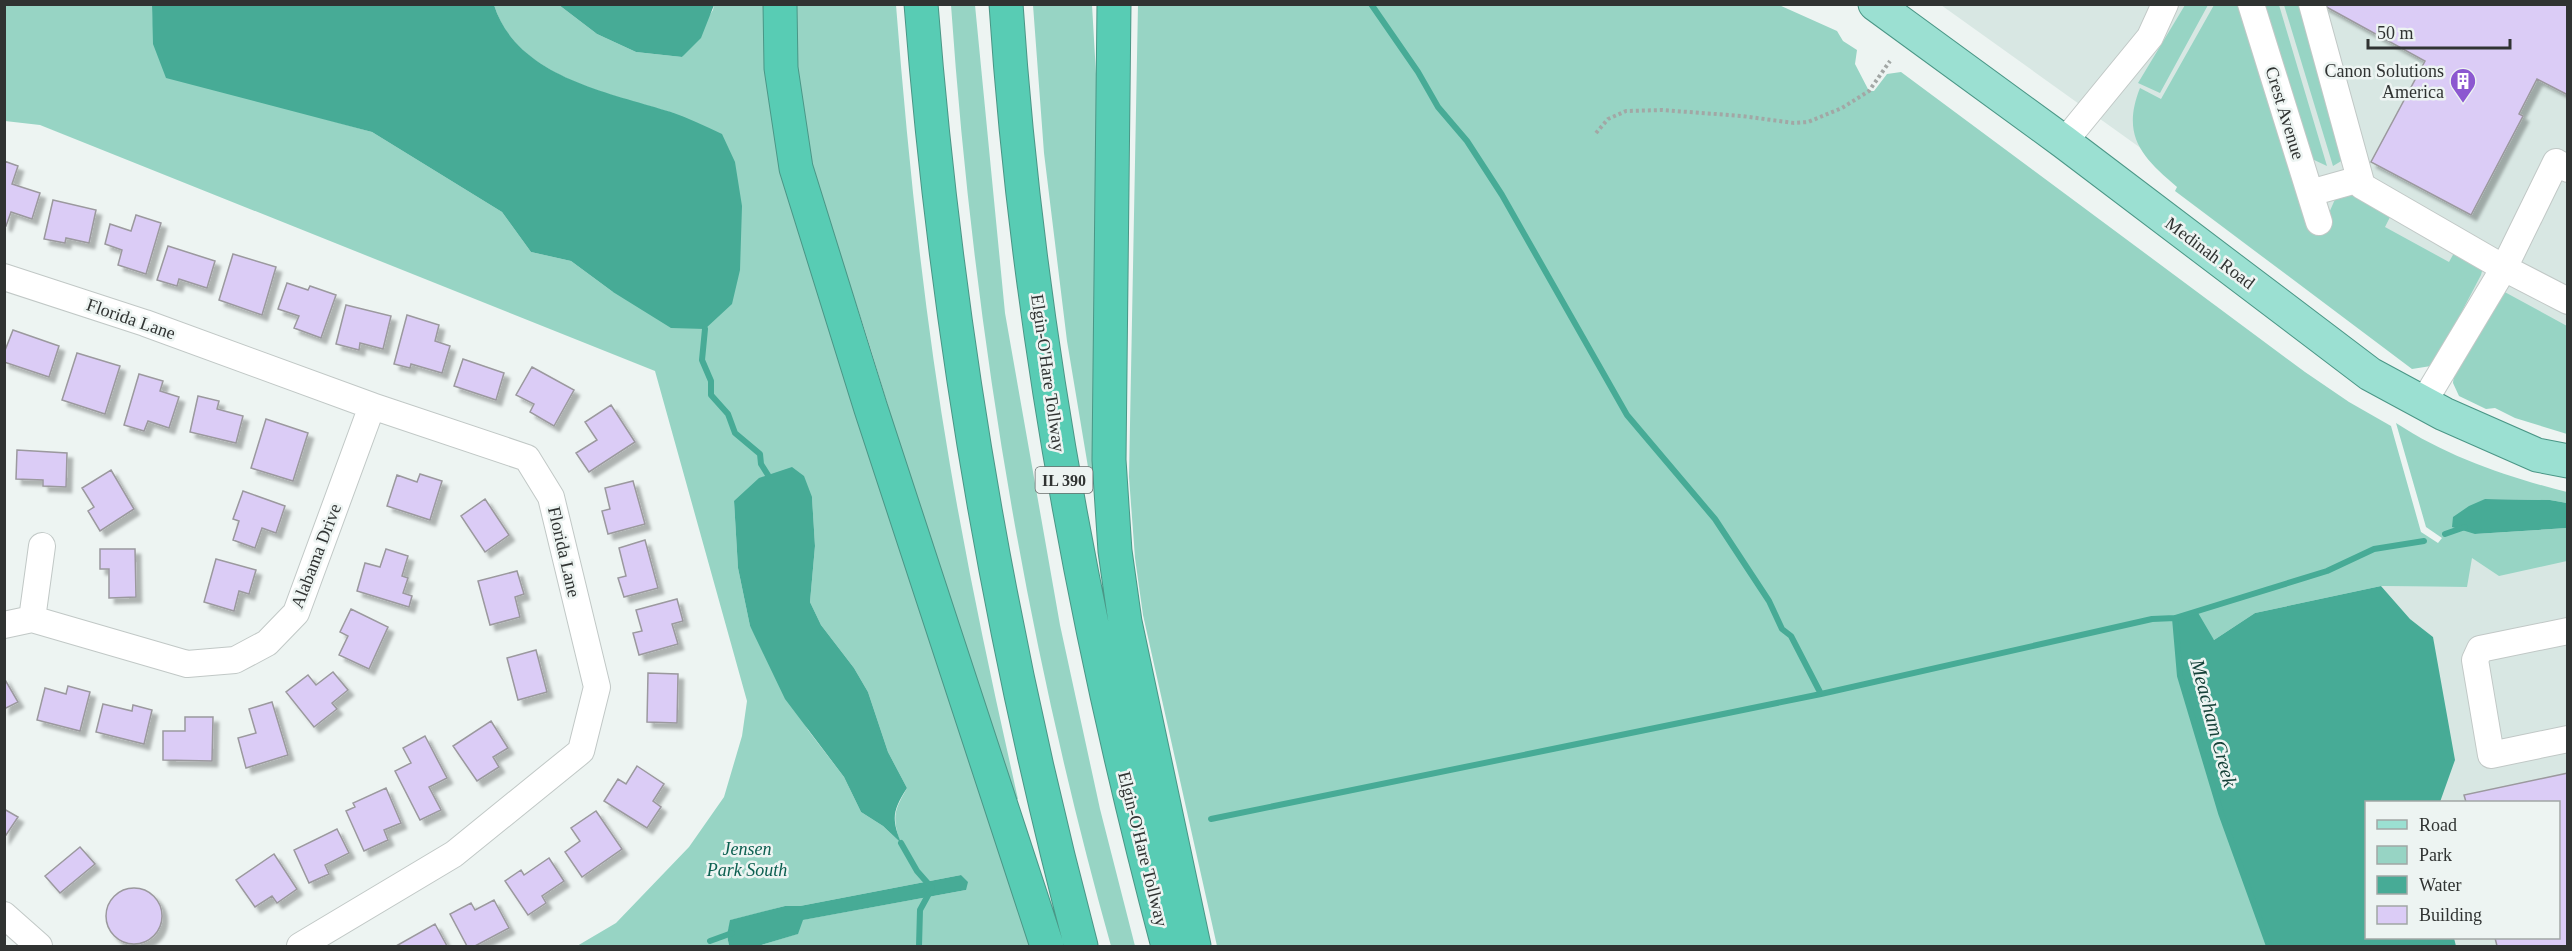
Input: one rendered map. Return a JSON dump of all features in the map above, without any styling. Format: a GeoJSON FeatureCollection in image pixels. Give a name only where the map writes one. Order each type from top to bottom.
{"type":"FeatureCollection","features":[{"type":"Feature","properties":{"kind":"highway"},"geometry":{"type":"LineString","coordinates":[[780,4],[780,68],[796,168],[871,409],[1047,946]]}},
{"type":"Feature","properties":{"kind":"highway"},"geometry":{"type":"LineString","coordinates":[[921,4],[947,267],[973,451],[996,582],[1035,764],[1081,946]]}},
{"type":"Feature","properties":{"kind":"highway","name":"Elgin-O'Hare Tollway"},"geometry":{"type":"LineString","coordinates":[[1006,4],[1020,153],[1041,327],[1066,498],[1097,654],[1126,783],[1168,946]]}},
{"type":"Feature","properties":{"kind":"highway"},"geometry":{"type":"LineString","coordinates":[[1114,4],[1109,460],[1115,551],[1125,621],[1194,946]]}},
{"type":"Feature","properties":{"kind":"main road","name":"Medinah Road"},"geometry":{"type":"LineString","coordinates":[[1875,4],[2064,142],[2370,374],[2423,403],[2537,455],[2568,461]]}},
{"type":"Feature","properties":{"kind":"street"},"geometry":{"type":"LineString","coordinates":[[2064,142],[2150,37],[2165,4]]}},
{"type":"Feature","properties":{"kind":"street","name":"Crest Avenue"},"geometry":{"type":"LineString","coordinates":[[2251,4],[2319,222]]}},
{"type":"Feature","properties":{"kind":"street"},"geometry":{"type":"LineString","coordinates":[[2312,4],[2362,186],[2504,268],[2568,301]]}},
{"type":"Feature","properties":{"kind":"street"},"geometry":{"type":"LineString","coordinates":[[2423,403],[2504,268],[2556,162],[2568,169]]}},
{"type":"Feature","properties":{"kind":"street"},"geometry":{"type":"LineString","coordinates":[[2310,193],[2360,179]]}},
{"type":"Feature","properties":{"kind":"street","name":"Florida Lane"},"geometry":{"type":"LineString","coordinates":[[4,277],[145,323],[372,406],[527,458],[551,496],[597,687],[581,751],[454,854],[300,946]]}},
{"type":"Feature","properties":{"kind":"street","name":"Alabama Drive"},"geometry":{"type":"LineString","coordinates":[[4,625],[32,619],[187,664],[235,660],[267,643],[296,613],[372,406]]}},
{"type":"Feature","properties":{"kind":"street"},"geometry":{"type":"LineString","coordinates":[[32,619],[42,546]]}},
{"type":"Feature","properties":{"kind":"street"},"geometry":{"type":"LineString","coordinates":[[2568,631],[2480,649],[2475,660],[2492,755],[2568,739]]}},
{"type":"Feature","properties":{"kind":"street"},"geometry":{"type":"LineString","coordinates":[[4,915],[26,942]]}},
{"type":"Feature","properties":{"kind":"path"},"geometry":{"type":"LineString","coordinates":[[1596,133],[1608,119],[1626,111],[1662,110],[1742,116],[1794,123],[1808,122],[1842,108],[1863,95],[1890,61]]}},
{"type":"Feature","properties":{"kind":"shaded area"},"geometry":{"type":"Polygon","coordinates":[[[1941,5],[2567,5],[2567,414],[2445,366],[1941,5]]]}},
{"type":"Feature","properties":{"kind":"shaded area"},"geometry":{"type":"Polygon","coordinates":[[[2474,541],[2567,547],[2567,946],[2456,946],[2454,939],[2560,939],[2560,801],[2440,801],[2433,637],[2410,619],[2381,586],[2466,587],[2474,541]]]}},
{"type":"Feature","properties":{"kind":"green space","name":"Jensen Park South"},"geometry":{"type":"Polygon","coordinates":[[[5,5],[152,5],[153,24],[325,119],[372,132],[502,212],[531,252],[571,261],[613,292],[673,113],[594,89],[544,66],[522,50],[505,30],[494,5],[559,5],[597,34],[636,52],[682,57],[714,5],[765,5],[768,96],[785,188],[1030,946],[758,946],[797,934],[802,920],[966,890],[961,875],[800,906],[785,906],[731,920],[727,935],[729,946],[577,946],[616,923],[689,847],[724,797],[742,736],[747,701],[655,371],[40,125],[5,121],[5,5]],[[812,497],[734,501],[738,568],[750,626],[808,730],[844,777],[861,812],[883,826],[900,842],[895,820],[899,802],[907,788],[888,752],[868,692],[854,668],[821,625],[810,602],[815,546],[812,497]]]}},
{"type":"Feature","properties":{"kind":"green space"},"geometry":{"type":"Polygon","coordinates":[[[795,5],[896,5],[918,236],[932,351],[973,591],[1018,799],[1010,801],[817,181],[800,93],[795,5]]]}},
{"type":"Feature","properties":{"kind":"green space"},"geometry":{"type":"Polygon","coordinates":[[[951,5],[975,5],[1005,313],[1060,625],[1100,809],[1135,946],[1111,946],[1080,831],[1028,597],[1007,480],[973,243],[951,5]]]}},
{"type":"Feature","properties":{"kind":"green space"},"geometry":{"type":"Polygon","coordinates":[[[1033,5],[1092,5],[1096,74],[1098,479],[1090,479],[1067,341],[1044,153],[1033,5]]]}},
{"type":"Feature","properties":{"kind":"green space"},"geometry":{"type":"Polygon","coordinates":[[[1138,5],[1779,5],[1837,31],[1843,41],[1857,50],[1855,64],[1869,91],[1874,91],[1887,74],[1901,72],[2305,372],[2349,402],[2391,426],[2421,532],[2438,543],[2442,538],[2426,527],[2396,423],[2436,446],[2478,465],[2567,492],[2567,503],[2550,500],[2485,499],[2475,534],[2567,528],[2567,561],[2499,576],[2472,558],[2467,587],[2381,586],[2255,613],[2214,640],[2175,618],[2180,676],[2221,813],[2270,946],[1217,946],[1143,615],[1135,558],[1129,477],[1138,5]]]}},
{"type":"Feature","properties":{"kind":"green space"},"geometry":{"type":"Polygon","coordinates":[[[2185,5],[2208,5],[2160,93],[2138,83],[2185,5]]]}},
{"type":"Feature","properties":{"kind":"green space"},"geometry":{"type":"Polygon","coordinates":[[[2214,5],[2237,5],[2239,7],[2310,228],[2329,213],[2336,197],[2346,193],[2364,200],[2390,217],[2385,227],[2449,262],[2454,253],[2483,267],[2438,357],[2431,366],[2412,369],[2175,191],[2177,187],[2154,166],[2138,144],[2133,120],[2140,88],[2161,99],[2214,5]]]}},
{"type":"Feature","properties":{"kind":"green space"},"geometry":{"type":"Polygon","coordinates":[[[2262,5],[2279,5],[2327,166],[2312,159],[2262,5]]]}},
{"type":"Feature","properties":{"kind":"green space"},"geometry":{"type":"Polygon","coordinates":[[[2284,5],[2299,5],[2342,143],[2343,160],[2333,166],[2284,5]]]}},
{"type":"Feature","properties":{"kind":"green space"},"geometry":{"type":"Polygon","coordinates":[[[2501,290],[2567,326],[2567,434],[2515,418],[2495,408],[2486,409],[2459,396],[2453,383],[2454,374],[2501,290]]]}},
{"type":"Feature","properties":{"kind":"water"},"geometry":{"type":"Polygon","coordinates":[[[152,5],[494,5],[506,29],[522,49],[544,65],[593,88],[671,112],[722,134],[735,162],[742,206],[740,270],[732,304],[705,329],[671,328],[613,292],[571,261],[531,252],[502,212],[372,132],[166,78],[153,44],[152,5]]]}},
{"type":"Feature","properties":{"kind":"water"},"geometry":{"type":"Polygon","coordinates":[[[559,5],[714,5],[701,38],[682,57],[636,52],[597,34],[559,5]]]}},
{"type":"Feature","properties":{"kind":"water"},"geometry":{"type":"Polygon","coordinates":[[[792,467],[804,476],[812,497],[815,546],[810,602],[821,625],[854,668],[868,692],[888,752],[907,788],[895,814],[901,843],[883,826],[861,812],[844,777],[785,699],[750,626],[738,568],[734,501],[759,478],[792,467]]]}},
{"type":"Feature","properties":{"kind":"water"},"geometry":{"type":"Polygon","coordinates":[[[2485,499],[2550,500],[2567,503],[2567,528],[2475,534],[2452,527],[2453,517],[2485,499]]]}},
{"type":"Feature","properties":{"kind":"water"},"geometry":{"type":"Polygon","coordinates":[[[2381,586],[2410,619],[2433,637],[2455,760],[2440,801],[2365,801],[2365,939],[2454,939],[2456,946],[2269,946],[2221,813],[2180,676],[2175,618],[2197,611],[2214,640],[2255,613],[2381,586]]]}},
{"type":"Feature","properties":{"kind":"water"},"geometry":{"type":"Polygon","coordinates":[[[961,875],[968,882],[966,890],[803,920],[798,934],[758,946],[729,946],[727,935],[730,920],[785,906],[800,906],[961,875]]]}},
{"type":"Feature","properties":{"kind":"building","name":"Canon Solutions America"},"geometry":{"type":"Polygon","coordinates":[[[2321,4],[2568,4],[2568,95],[2537,79],[2519,114],[2523,116],[2471,215],[2371,162],[2425,61],[2321,4]]]}},
{"type":"Feature","properties":{"kind":"building"},"geometry":{"type":"Polygon","coordinates":[[[4,161],[18,166],[12,184],[40,193],[32,219],[11,212],[6,226],[4,225],[4,161]]]}},
{"type":"Feature","properties":{"kind":"building"},"geometry":{"type":"Polygon","coordinates":[[[53,200],[96,210],[89,243],[66,238],[65,243],[44,239],[53,200]]]}},
{"type":"Feature","properties":{"kind":"building"},"geometry":{"type":"Polygon","coordinates":[[[136,215],[161,223],[146,274],[118,265],[122,250],[105,244],[110,224],[131,231],[136,215]]]}},
{"type":"Feature","properties":{"kind":"building"},"geometry":{"type":"Polygon","coordinates":[[[168,246],[215,261],[207,288],[179,279],[177,286],[157,280],[168,246]]]}},
{"type":"Feature","properties":{"kind":"building"},"geometry":{"type":"Polygon","coordinates":[[[233,254],[276,267],[262,315],[219,300],[233,254]]]}},
{"type":"Feature","properties":{"kind":"building"},"geometry":{"type":"Polygon","coordinates":[[[287,283],[308,290],[310,286],[336,295],[321,338],[294,328],[299,316],[278,309],[287,283]]]}},
{"type":"Feature","properties":{"kind":"building"},"geometry":{"type":"Polygon","coordinates":[[[346,305],[391,316],[383,349],[360,343],[359,350],[336,344],[346,305]]]}},
{"type":"Feature","properties":{"kind":"building"},"geometry":{"type":"Polygon","coordinates":[[[407,315],[439,325],[435,341],[450,346],[442,373],[411,364],[410,368],[394,364],[407,315]]]}},
{"type":"Feature","properties":{"kind":"building"},"geometry":{"type":"Polygon","coordinates":[[[13,330],[59,346],[49,377],[4,362],[4,353],[13,330]]]}},
{"type":"Feature","properties":{"kind":"building"},"geometry":{"type":"Polygon","coordinates":[[[77,353],[120,366],[105,414],[62,400],[77,353]]]}},
{"type":"Feature","properties":{"kind":"building"},"geometry":{"type":"Polygon","coordinates":[[[463,359],[504,373],[496,400],[454,386],[463,359]]]}},
{"type":"Feature","properties":{"kind":"building"},"geometry":{"type":"Polygon","coordinates":[[[532,367],[574,390],[554,426],[530,412],[534,404],[516,395],[532,367]]]}},
{"type":"Feature","properties":{"kind":"building"},"geometry":{"type":"Polygon","coordinates":[[[139,374],[163,381],[160,391],[179,397],[169,428],[148,421],[144,431],[124,425],[139,374]]]}},
{"type":"Feature","properties":{"kind":"building"},"geometry":{"type":"Polygon","coordinates":[[[198,396],[219,401],[217,409],[243,416],[236,443],[190,432],[198,396]]]}},
{"type":"Feature","properties":{"kind":"building"},"geometry":{"type":"Polygon","coordinates":[[[611,405],[635,442],[589,472],[576,453],[597,440],[585,422],[611,405]]]}},
{"type":"Feature","properties":{"kind":"building"},"geometry":{"type":"Polygon","coordinates":[[[266,419],[308,433],[293,481],[251,468],[266,419]]]}},
{"type":"Feature","properties":{"kind":"building"},"geometry":{"type":"Polygon","coordinates":[[[17,450],[67,453],[66,487],[43,486],[43,480],[16,479],[17,450]]]}},
{"type":"Feature","properties":{"kind":"building"},"geometry":{"type":"Polygon","coordinates":[[[111,470],[134,509],[100,531],[88,511],[94,507],[82,488],[111,470]]]}},
{"type":"Feature","properties":{"kind":"building"},"geometry":{"type":"Polygon","coordinates":[[[420,474],[442,481],[430,520],[387,506],[397,475],[417,482],[420,474]]]}},
{"type":"Feature","properties":{"kind":"building"},"geometry":{"type":"Polygon","coordinates":[[[633,481],[645,524],[608,534],[602,511],[610,509],[605,488],[633,481]]]}},
{"type":"Feature","properties":{"kind":"building"},"geometry":{"type":"Polygon","coordinates":[[[243,491],[285,506],[276,533],[262,528],[255,548],[233,540],[239,521],[233,519],[243,491]]]}},
{"type":"Feature","properties":{"kind":"building"},"geometry":{"type":"Polygon","coordinates":[[[485,499],[509,535],[485,552],[461,516],[485,499]]]}},
{"type":"Feature","properties":{"kind":"building"},"geometry":{"type":"Polygon","coordinates":[[[645,540],[658,588],[624,597],[618,578],[626,576],[619,548],[645,540]]]}},
{"type":"Feature","properties":{"kind":"building"},"geometry":{"type":"Polygon","coordinates":[[[100,549],[135,549],[136,597],[109,598],[109,569],[100,569],[100,549]]]}},
{"type":"Feature","properties":{"kind":"building"},"geometry":{"type":"Polygon","coordinates":[[[386,549],[408,556],[402,576],[408,578],[403,593],[412,596],[409,607],[357,591],[365,563],[380,567],[386,549]]]}},
{"type":"Feature","properties":{"kind":"building"},"geometry":{"type":"Polygon","coordinates":[[[216,559],[256,570],[249,594],[239,591],[234,611],[204,602],[216,559]]]}},
{"type":"Feature","properties":{"kind":"building"},"geometry":{"type":"Polygon","coordinates":[[[517,571],[524,594],[515,597],[520,617],[490,625],[478,581],[517,571]]]}},
{"type":"Feature","properties":{"kind":"building"},"geometry":{"type":"Polygon","coordinates":[[[677,599],[683,621],[672,624],[678,644],[639,655],[633,633],[642,631],[636,610],[677,599]]]}},
{"type":"Feature","properties":{"kind":"building"},"geometry":{"type":"Polygon","coordinates":[[[351,609],[388,627],[369,669],[339,655],[348,636],[340,632],[351,609]]]}},
{"type":"Feature","properties":{"kind":"building"},"geometry":{"type":"Polygon","coordinates":[[[536,650],[547,692],[518,700],[507,658],[536,650]]]}},
{"type":"Feature","properties":{"kind":"building"},"geometry":{"type":"Polygon","coordinates":[[[333,672],[348,690],[332,703],[337,709],[314,727],[286,692],[308,675],[316,685],[333,672]]]}},
{"type":"Feature","properties":{"kind":"building"},"geometry":{"type":"Polygon","coordinates":[[[648,673],[678,674],[677,723],[647,722],[648,673]]]}},
{"type":"Feature","properties":{"kind":"building"},"geometry":{"type":"Polygon","coordinates":[[[4,678],[18,702],[4,709],[4,678]]]}},
{"type":"Feature","properties":{"kind":"building"},"geometry":{"type":"Polygon","coordinates":[[[68,686],[90,692],[80,731],[37,720],[45,688],[66,694],[68,686]]]}},
{"type":"Feature","properties":{"kind":"building"},"geometry":{"type":"Polygon","coordinates":[[[272,702],[288,755],[246,768],[238,738],[256,733],[249,709],[272,702]]]}},
{"type":"Feature","properties":{"kind":"building"},"geometry":{"type":"Polygon","coordinates":[[[103,704],[132,711],[133,705],[152,710],[144,744],[96,732],[103,704]]]}},
{"type":"Feature","properties":{"kind":"building"},"geometry":{"type":"Polygon","coordinates":[[[185,717],[213,717],[212,761],[163,760],[163,731],[185,731],[185,717]]]}},
{"type":"Feature","properties":{"kind":"building"},"geometry":{"type":"Polygon","coordinates":[[[491,721],[508,748],[493,757],[499,767],[477,781],[453,746],[491,721]]]}},
{"type":"Feature","properties":{"kind":"building"},"geometry":{"type":"Polygon","coordinates":[[[425,736],[447,778],[429,787],[441,810],[420,820],[395,771],[411,763],[403,748],[425,736]]]}},
{"type":"Feature","properties":{"kind":"building"},"geometry":{"type":"Polygon","coordinates":[[[637,766],[664,784],[653,801],[661,807],[647,828],[604,801],[618,779],[626,784],[637,766]]]}},
{"type":"Feature","properties":{"kind":"building"},"geometry":{"type":"Polygon","coordinates":[[[2568,773],[2568,946],[2497,946],[2495,939],[2560,939],[2560,801],[2466,801],[2464,795],[2568,773]]]}},
{"type":"Feature","properties":{"kind":"building"},"geometry":{"type":"Polygon","coordinates":[[[386,788],[401,823],[384,830],[388,840],[364,851],[346,811],[355,807],[353,803],[386,788]]]}},
{"type":"Feature","properties":{"kind":"building"},"geometry":{"type":"Polygon","coordinates":[[[4,809],[18,817],[4,838],[4,809]]]}},
{"type":"Feature","properties":{"kind":"building"},"geometry":{"type":"Polygon","coordinates":[[[596,811],[622,849],[582,877],[565,852],[580,841],[571,828],[596,811]]]}},
{"type":"Feature","properties":{"kind":"building"},"geometry":{"type":"Polygon","coordinates":[[[337,829],[349,853],[325,865],[329,874],[309,883],[294,850],[337,829]]]}},
{"type":"Feature","properties":{"kind":"building"},"geometry":{"type":"Polygon","coordinates":[[[80,847],[95,864],[60,893],[45,876],[80,847]]]}},
{"type":"Feature","properties":{"kind":"building"},"geometry":{"type":"Polygon","coordinates":[[[274,854],[297,889],[277,903],[272,896],[255,907],[236,880],[274,854]]]}},
{"type":"Feature","properties":{"kind":"building"},"geometry":{"type":"Polygon","coordinates":[[[549,858],[564,881],[542,896],[546,903],[528,915],[505,881],[521,870],[524,875],[549,858]]]}},
{"type":"Feature","properties":{"kind":"building"},"geometry":{"type":"Polygon","coordinates":[[[134,888],[145,890],[154,896],[160,905],[162,916],[160,927],[154,936],[145,942],[134,944],[123,942],[114,936],[108,927],[106,916],[108,905],[114,896],[123,890],[134,888]]]}},
{"type":"Feature","properties":{"kind":"building"},"geometry":{"type":"Polygon","coordinates":[[[494,900],[509,928],[475,946],[467,946],[450,914],[471,903],[475,910],[494,900]]]}},
{"type":"Feature","properties":{"kind":"building"},"geometry":{"type":"Polygon","coordinates":[[[435,924],[447,946],[396,946],[435,924]]]}},
{"type":"Feature","properties":{"kind":"waterway"},"geometry":{"type":"LineString","coordinates":[[1371,4],[1418,72],[1438,107],[1467,141],[1502,195],[1627,415],[1715,519],[1769,601],[1782,629],[1791,636],[1821,694]]}},
{"type":"Feature","properties":{"kind":"waterway"},"geometry":{"type":"LineString","coordinates":[[705,329],[702,360],[711,381],[711,395],[728,414],[735,433],[760,454],[761,464],[768,475]]}},
{"type":"Feature","properties":{"kind":"waterway","name":"Meacham Creek"},"geometry":{"type":"LineString","coordinates":[[2445,534],[2465,527]]}},
{"type":"Feature","properties":{"kind":"waterway"},"geometry":{"type":"LineString","coordinates":[[1211,819],[1821,694],[2152,619],[2175,618],[2327,571],[2374,549],[2424,541]]}},
{"type":"Feature","properties":{"kind":"waterway","name":"Meacham Creek"},"geometry":{"type":"LineString","coordinates":[[2175,618],[2180,676],[2221,813],[2269,946]]}},
{"type":"Feature","properties":{"kind":"waterway"},"geometry":{"type":"LineString","coordinates":[[901,843],[917,871],[932,888],[920,910],[919,946]]}},
{"type":"Feature","properties":{"kind":"waterway"},"geometry":{"type":"LineString","coordinates":[[710,941],[732,933]]}},
{"type":"Feature","properties":{"kind":"place","name":"Canon Solutions America"},"geometry":{"type":"Point","coordinates":[2463,104]}}]}
